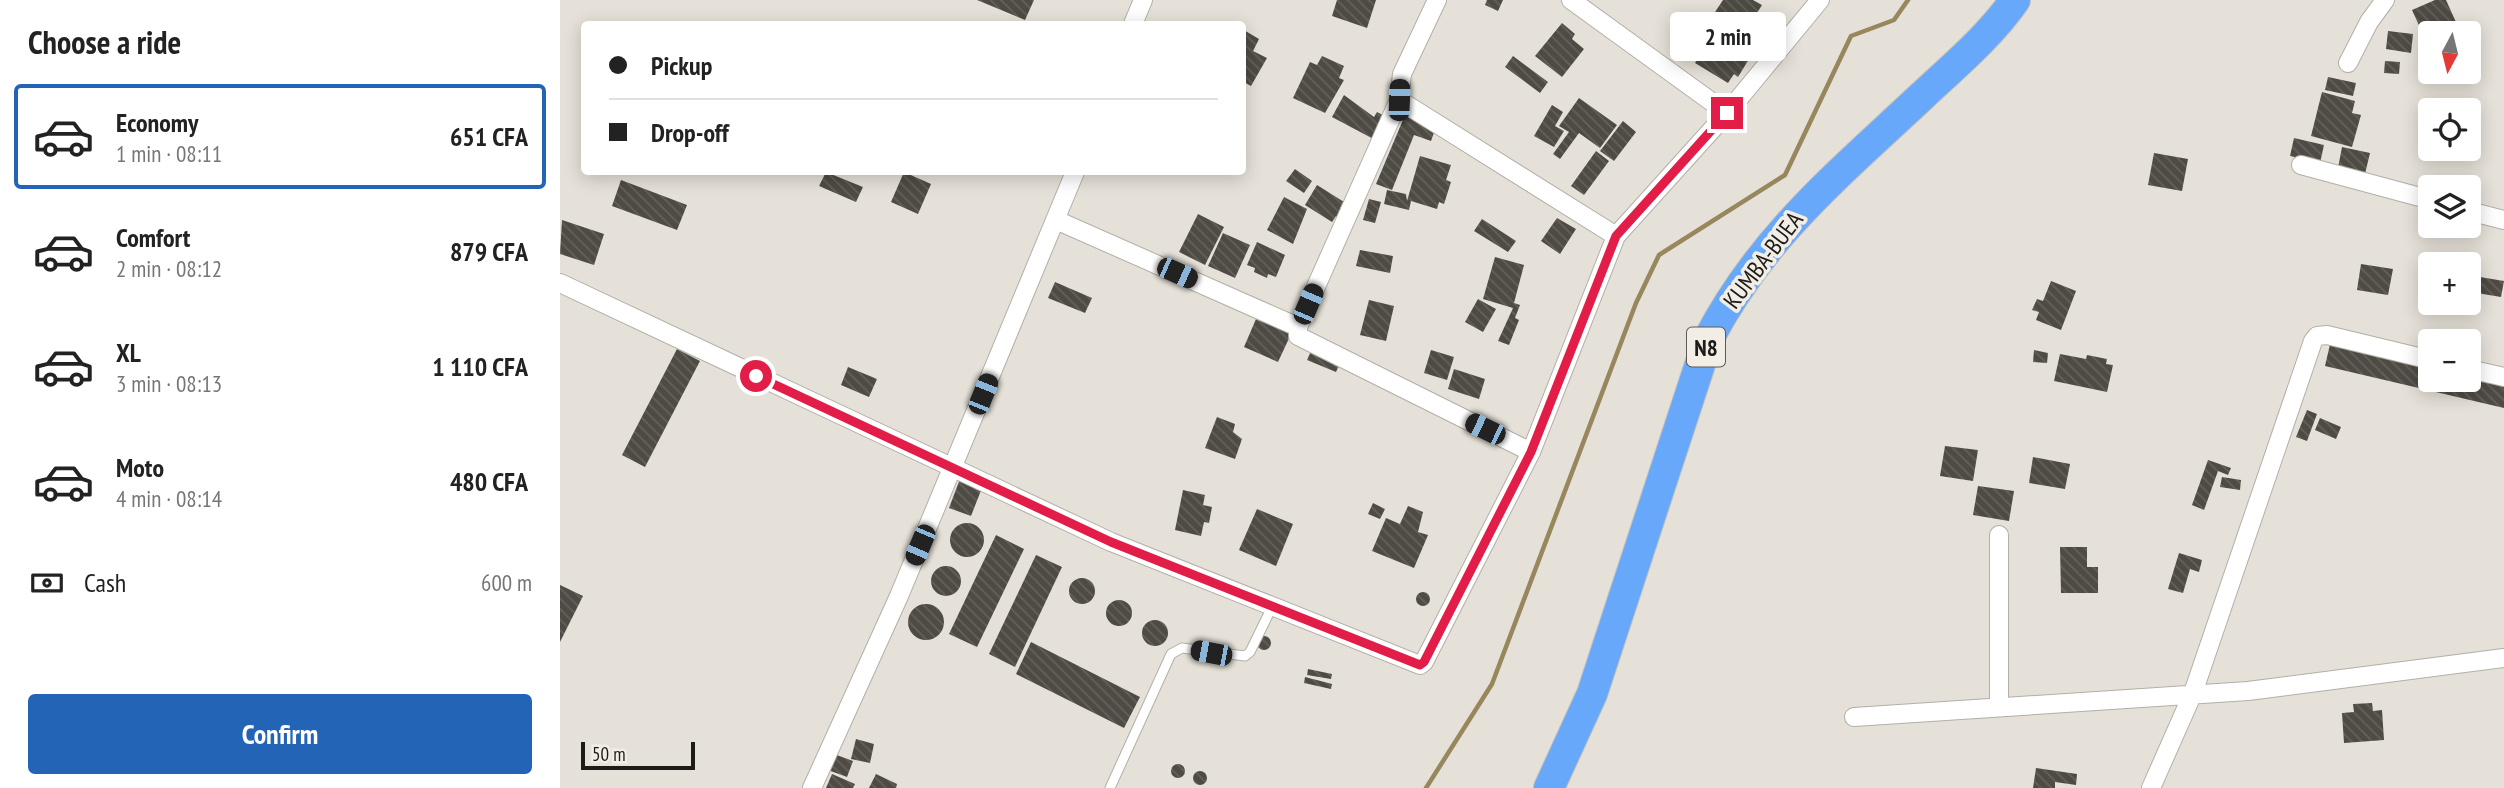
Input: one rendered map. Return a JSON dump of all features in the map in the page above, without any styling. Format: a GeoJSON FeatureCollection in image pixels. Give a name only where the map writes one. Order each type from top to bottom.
{"type":"FeatureCollection","features":[{"type":"Feature","properties":{"kind":"highway","name":"KUMBA-BUEA"},"geometry":{"type":"LineString","coordinates":[[1549,788],[1592,694],[1708,340],[1728,302],[1793,217],[1964,57],[2015,0]]}},
{"type":"Feature","properties":{"kind":"street"},"geometry":{"type":"LineString","coordinates":[[1134,21],[1143,0]]}},
{"type":"Feature","properties":{"kind":"street"},"geometry":{"type":"LineString","coordinates":[[1437,0],[1402,74],[1399,100],[1298,327],[1301,340],[1531,452]]}},
{"type":"Feature","properties":{"kind":"street"},"geometry":{"type":"LineString","coordinates":[[1571,0],[1727,113]]}},
{"type":"Feature","properties":{"kind":"street"},"geometry":{"type":"LineString","coordinates":[[560,283],[1111,542],[1420,665],[1424,662],[1531,452],[1616,236],[1727,113],[1821,0]]}},
{"type":"Feature","properties":{"kind":"street"},"geometry":{"type":"LineString","coordinates":[[2348,63],[2369,22],[2385,0]]}},
{"type":"Feature","properties":{"kind":"street"},"geometry":{"type":"LineString","coordinates":[[1399,100],[1616,236]]}},
{"type":"Feature","properties":{"kind":"street"},"geometry":{"type":"LineString","coordinates":[[2301,165],[2418,196]]}},
{"type":"Feature","properties":{"kind":"street"},"geometry":{"type":"LineString","coordinates":[[812,788],[952,469],[1074,175]]}},
{"type":"Feature","properties":{"kind":"street"},"geometry":{"type":"LineString","coordinates":[[2481,214],[2504,220]]}},
{"type":"Feature","properties":{"kind":"street"},"geometry":{"type":"LineString","coordinates":[[1056,220],[1298,327]]}},
{"type":"Feature","properties":{"kind":"street"},"geometry":{"type":"LineString","coordinates":[[2151,788],[2193,693],[2313,341],[2317,336],[2327,335],[2418,357]]}},
{"type":"Feature","properties":{"kind":"street"},"geometry":{"type":"LineString","coordinates":[[2481,372],[2504,377]]}},
{"type":"Feature","properties":{"kind":"street"},"geometry":{"type":"LineString","coordinates":[[1999,535],[1999,707]]}},
{"type":"Feature","properties":{"kind":"street"},"geometry":{"type":"LineString","coordinates":[[1854,717],[2248,691],[2504,658]]}},
{"type":"Feature","properties":{"kind":"lane"},"geometry":{"type":"LineString","coordinates":[[1110,788],[1171,654],[1182,648],[1245,656],[1250,652],[1272,607]]}},
{"type":"Feature","properties":{"kind":"building"},"geometry":{"type":"Polygon","coordinates":[[[977,0],[1034,0],[1025,20],[977,0]]]}},
{"type":"Feature","properties":{"kind":"building"},"geometry":{"type":"Polygon","coordinates":[[[1337,0],[1376,0],[1367,28],[1332,16],[1337,0]]]}},
{"type":"Feature","properties":{"kind":"building"},"geometry":{"type":"Polygon","coordinates":[[[1487,0],[1503,0],[1498,11],[1485,5],[1487,0]]]}},
{"type":"Feature","properties":{"kind":"building"},"geometry":{"type":"Polygon","coordinates":[[[1723,0],[1753,0],[1762,5],[1742,37],[1711,18],[1723,0]]]}},
{"type":"Feature","properties":{"kind":"building"},"geometry":{"type":"Polygon","coordinates":[[[2435,0],[2446,0],[2455,21],[2418,21],[2418,23],[2412,10],[2435,0]]]}},
{"type":"Feature","properties":{"kind":"building"},"geometry":{"type":"Polygon","coordinates":[[[1712,21],[1751,46],[1745,56],[1749,59],[1738,77],[1734,74],[1728,83],[1695,63],[1715,32],[1708,27],[1712,21]]]}},
{"type":"Feature","properties":{"kind":"building"},"geometry":{"type":"Polygon","coordinates":[[[1562,23],[1575,34],[1572,39],[1584,49],[1562,77],[1535,56],[1562,23]]]}},
{"type":"Feature","properties":{"kind":"building"},"geometry":{"type":"Polygon","coordinates":[[[1246,31],[1259,39],[1253,51],[1267,58],[1251,86],[1246,83],[1246,31]]]}},
{"type":"Feature","properties":{"kind":"building"},"geometry":{"type":"Polygon","coordinates":[[[2388,31],[2413,34],[2411,53],[2386,49],[2388,31]]]}},
{"type":"Feature","properties":{"kind":"building"},"geometry":{"type":"Polygon","coordinates":[[[1322,56],[1344,66],[1339,78],[1344,80],[1325,113],[1293,98],[1310,62],[1317,65],[1322,56]]]}},
{"type":"Feature","properties":{"kind":"building"},"geometry":{"type":"Polygon","coordinates":[[[1513,56],[1548,82],[1540,93],[1505,67],[1513,56]]]}},
{"type":"Feature","properties":{"kind":"building"},"geometry":{"type":"Polygon","coordinates":[[[2385,61],[2400,62],[2399,74],[2384,73],[2385,61]]]}},
{"type":"Feature","properties":{"kind":"building"},"geometry":{"type":"Polygon","coordinates":[[[2328,77],[2356,83],[2353,96],[2325,90],[2328,77]]]}},
{"type":"Feature","properties":{"kind":"building"},"geometry":{"type":"Polygon","coordinates":[[[2322,92],[2355,101],[2352,113],[2361,115],[2352,147],[2311,136],[2322,92]]]}},
{"type":"Feature","properties":{"kind":"building"},"geometry":{"type":"Polygon","coordinates":[[[1344,95],[1374,117],[1377,112],[1394,121],[1381,143],[1332,117],[1344,95]]]}},
{"type":"Feature","properties":{"kind":"building"},"geometry":{"type":"Polygon","coordinates":[[[1579,98],[1617,125],[1600,148],[1579,133],[1560,159],[1553,154],[1569,132],[1559,126],[1579,98]]]}},
{"type":"Feature","properties":{"kind":"building"},"geometry":{"type":"Polygon","coordinates":[[[1552,105],[1563,112],[1555,126],[1564,131],[1554,147],[1534,136],[1552,105]]]}},
{"type":"Feature","properties":{"kind":"building"},"geometry":{"type":"Polygon","coordinates":[[[1405,115],[1436,127],[1431,141],[1414,135],[1392,190],[1376,184],[1405,115]]]}},
{"type":"Feature","properties":{"kind":"building"},"geometry":{"type":"Polygon","coordinates":[[[1623,121],[1636,132],[1614,161],[1600,151],[1623,121]]]}},
{"type":"Feature","properties":{"kind":"building"},"geometry":{"type":"Polygon","coordinates":[[[2294,138],[2324,145],[2320,163],[2290,156],[2294,138]]]}},
{"type":"Feature","properties":{"kind":"building"},"geometry":{"type":"Polygon","coordinates":[[[2342,147],[2370,153],[2365,174],[2338,168],[2342,147]]]}},
{"type":"Feature","properties":{"kind":"building"},"geometry":{"type":"Polygon","coordinates":[[[1596,151],[1609,161],[1584,195],[1571,186],[1596,151]]]}},
{"type":"Feature","properties":{"kind":"building"},"geometry":{"type":"Polygon","coordinates":[[[2154,153],[2188,159],[2182,191],[2148,185],[2154,153]]]}},
{"type":"Feature","properties":{"kind":"building"},"geometry":{"type":"Polygon","coordinates":[[[1420,156],[1451,165],[1446,180],[1451,182],[1444,204],[1439,202],[1437,209],[1411,201],[1409,210],[1384,204],[1387,190],[1406,194],[1407,201],[1420,156]]]}},
{"type":"Feature","properties":{"kind":"building"},"geometry":{"type":"Polygon","coordinates":[[[1295,169],[1312,181],[1304,193],[1286,181],[1295,169]]]}},
{"type":"Feature","properties":{"kind":"building"},"geometry":{"type":"Polygon","coordinates":[[[824,175],[833,175],[863,187],[856,202],[819,186],[824,175]]]}},
{"type":"Feature","properties":{"kind":"building"},"geometry":{"type":"Polygon","coordinates":[[[903,175],[911,175],[931,184],[918,214],[891,202],[903,175]]]}},
{"type":"Feature","properties":{"kind":"building"},"geometry":{"type":"Polygon","coordinates":[[[621,180],[687,205],[677,230],[612,206],[621,180]]]}},
{"type":"Feature","properties":{"kind":"building"},"geometry":{"type":"Polygon","coordinates":[[[1317,185],[1344,202],[1340,208],[1347,212],[1342,220],[1336,216],[1332,222],[1305,205],[1317,185]]]}},
{"type":"Feature","properties":{"kind":"building"},"geometry":{"type":"Polygon","coordinates":[[[1284,197],[1307,209],[1293,244],[1267,230],[1284,197]]]}},
{"type":"Feature","properties":{"kind":"building"},"geometry":{"type":"Polygon","coordinates":[[[1369,199],[1381,202],[1375,223],[1363,220],[1369,199]]]}},
{"type":"Feature","properties":{"kind":"building"},"geometry":{"type":"Polygon","coordinates":[[[1198,214],[1224,227],[1205,265],[1179,252],[1198,214]]]}},
{"type":"Feature","properties":{"kind":"building"},"geometry":{"type":"Polygon","coordinates":[[[1557,218],[1576,229],[1560,254],[1541,241],[1557,218]]]}},
{"type":"Feature","properties":{"kind":"building"},"geometry":{"type":"Polygon","coordinates":[[[1482,219],[1516,241],[1508,252],[1474,231],[1482,219]]]}},
{"type":"Feature","properties":{"kind":"building"},"geometry":{"type":"Polygon","coordinates":[[[562,220],[604,234],[594,265],[560,254],[562,220]]]}},
{"type":"Feature","properties":{"kind":"building"},"geometry":{"type":"Polygon","coordinates":[[[1223,233],[1250,245],[1235,278],[1208,266],[1223,233]]]}},
{"type":"Feature","properties":{"kind":"building"},"geometry":{"type":"Polygon","coordinates":[[[1257,242],[1285,255],[1276,277],[1268,274],[1267,278],[1247,265],[1257,242]]]}},
{"type":"Feature","properties":{"kind":"building"},"geometry":{"type":"Polygon","coordinates":[[[1360,250],[1393,256],[1390,273],[1356,266],[1360,250]]]}},
{"type":"Feature","properties":{"kind":"building"},"geometry":{"type":"Polygon","coordinates":[[[1495,257],[1524,265],[1514,303],[1520,305],[1515,318],[1519,320],[1509,345],[1498,341],[1513,308],[1483,299],[1495,257]]]}},
{"type":"Feature","properties":{"kind":"building"},"geometry":{"type":"Polygon","coordinates":[[[2361,264],[2393,269],[2388,295],[2357,290],[2361,264]]]}},
{"type":"Feature","properties":{"kind":"building"},"geometry":{"type":"Polygon","coordinates":[[[2481,277],[2504,281],[2501,297],[2481,294],[2481,277]]]}},
{"type":"Feature","properties":{"kind":"building"},"geometry":{"type":"Polygon","coordinates":[[[2051,281],[2076,291],[2061,330],[2036,320],[2039,312],[2032,310],[2037,299],[2043,301],[2051,281]]]}},
{"type":"Feature","properties":{"kind":"building"},"geometry":{"type":"Polygon","coordinates":[[[1055,282],[1092,298],[1085,313],[1048,298],[1055,282]]]}},
{"type":"Feature","properties":{"kind":"building"},"geometry":{"type":"Polygon","coordinates":[[[1478,299],[1496,309],[1483,332],[1465,322],[1478,299]]]}},
{"type":"Feature","properties":{"kind":"building"},"geometry":{"type":"Polygon","coordinates":[[[1369,300],[1394,306],[1386,341],[1360,335],[1369,300]]]}},
{"type":"Feature","properties":{"kind":"building"},"geometry":{"type":"Polygon","coordinates":[[[1256,319],[1291,334],[1278,362],[1244,347],[1256,319]]]}},
{"type":"Feature","properties":{"kind":"building"},"geometry":{"type":"Polygon","coordinates":[[[2331,340],[2418,361],[2418,388],[2325,366],[2331,340]]]}},
{"type":"Feature","properties":{"kind":"building"},"geometry":{"type":"Polygon","coordinates":[[[677,349],[700,361],[645,467],[622,455],[677,349]]]}},
{"type":"Feature","properties":{"kind":"building"},"geometry":{"type":"Polygon","coordinates":[[[1312,349],[1341,361],[1336,372],[1307,360],[1312,349]]]}},
{"type":"Feature","properties":{"kind":"building"},"geometry":{"type":"Polygon","coordinates":[[[1431,350],[1454,357],[1447,380],[1424,373],[1431,350]]]}},
{"type":"Feature","properties":{"kind":"building"},"geometry":{"type":"Polygon","coordinates":[[[2034,350],[2048,353],[2047,363],[2033,362],[2034,350]]]}},
{"type":"Feature","properties":{"kind":"building"},"geometry":{"type":"Polygon","coordinates":[[[2060,354],[2086,359],[2087,355],[2107,359],[2106,364],[2113,365],[2107,392],[2054,381],[2060,354]]]}},
{"type":"Feature","properties":{"kind":"building"},"geometry":{"type":"Polygon","coordinates":[[[848,367],[877,379],[869,397],[841,385],[848,367]]]}},
{"type":"Feature","properties":{"kind":"building"},"geometry":{"type":"Polygon","coordinates":[[[1454,369],[1485,379],[1479,399],[1448,389],[1454,369]]]}},
{"type":"Feature","properties":{"kind":"building"},"geometry":{"type":"Polygon","coordinates":[[[2481,376],[2504,381],[2504,408],[2436,392],[2481,392],[2481,376]]]}},
{"type":"Feature","properties":{"kind":"building"},"geometry":{"type":"Polygon","coordinates":[[[2307,410],[2317,414],[2307,441],[2296,437],[2307,410]]]}},
{"type":"Feature","properties":{"kind":"building"},"geometry":{"type":"Polygon","coordinates":[[[1217,417],[1235,424],[1233,432],[1242,439],[1235,459],[1205,448],[1217,417]]]}},
{"type":"Feature","properties":{"kind":"building"},"geometry":{"type":"Polygon","coordinates":[[[2320,418],[2341,427],[2336,439],[2315,430],[2320,418]]]}},
{"type":"Feature","properties":{"kind":"building"},"geometry":{"type":"Polygon","coordinates":[[[1945,446],[1978,450],[1973,481],[1940,476],[1945,446]]]}},
{"type":"Feature","properties":{"kind":"building"},"geometry":{"type":"Polygon","coordinates":[[[2033,457],[2070,464],[2065,489],[2029,483],[2033,457]]]}},
{"type":"Feature","properties":{"kind":"building"},"geometry":{"type":"Polygon","coordinates":[[[2208,460],[2231,468],[2228,475],[2218,471],[2204,510],[2192,505],[2208,460]]]}},
{"type":"Feature","properties":{"kind":"building"},"geometry":{"type":"Polygon","coordinates":[[[2222,477],[2241,480],[2240,490],[2220,487],[2222,477]]]}},
{"type":"Feature","properties":{"kind":"building"},"geometry":{"type":"Polygon","coordinates":[[[960,479],[982,488],[971,516],[949,508],[960,479]]]}},
{"type":"Feature","properties":{"kind":"building"},"geometry":{"type":"Polygon","coordinates":[[[1978,486],[2014,491],[2009,521],[1973,515],[1978,486]]]}},
{"type":"Feature","properties":{"kind":"building"},"geometry":{"type":"Polygon","coordinates":[[[1183,490],[1205,495],[1203,505],[1212,507],[1209,523],[1204,522],[1201,536],[1175,530],[1183,490]]]}},
{"type":"Feature","properties":{"kind":"building"},"geometry":{"type":"Polygon","coordinates":[[[1373,503],[1385,509],[1380,519],[1368,514],[1373,503]]]}},
{"type":"Feature","properties":{"kind":"building"},"geometry":{"type":"Polygon","coordinates":[[[1408,506],[1423,512],[1418,532],[1428,535],[1414,568],[1372,551],[1386,518],[1400,524],[1408,506]]]}},
{"type":"Feature","properties":{"kind":"building"},"geometry":{"type":"Polygon","coordinates":[[[1257,509],[1293,524],[1276,566],[1239,550],[1257,509]]]}},
{"type":"Feature","properties":{"kind":"building"},"geometry":{"type":"Polygon","coordinates":[[[967,523],[979,528],[984,540],[979,552],[967,557],[955,552],[950,540],[955,528],[967,523]]]}},
{"type":"Feature","properties":{"kind":"building"},"geometry":{"type":"Polygon","coordinates":[[[996,535],[1024,549],[977,647],[949,634],[996,535]]]}},
{"type":"Feature","properties":{"kind":"building"},"geometry":{"type":"Polygon","coordinates":[[[2060,547],[2087,547],[2087,567],[2098,567],[2098,593],[2061,593],[2060,547]]]}},
{"type":"Feature","properties":{"kind":"building"},"geometry":{"type":"Polygon","coordinates":[[[2179,553],[2202,560],[2199,572],[2190,569],[2183,593],[2168,589],[2179,553]]]}},
{"type":"Feature","properties":{"kind":"building"},"geometry":{"type":"Polygon","coordinates":[[[1036,555],[1062,567],[1015,667],[989,654],[1036,555]]]}},
{"type":"Feature","properties":{"kind":"building"},"geometry":{"type":"Polygon","coordinates":[[[946,566],[952,567],[960,575],[960,587],[952,595],[946,596],[940,595],[932,587],[931,581],[932,575],[940,567],[946,566]]]}},
{"type":"Feature","properties":{"kind":"building"},"geometry":{"type":"Polygon","coordinates":[[[1082,578],[1091,582],[1095,591],[1091,600],[1082,604],[1073,600],[1069,591],[1073,582],[1082,578]]]}},
{"type":"Feature","properties":{"kind":"building"},"geometry":{"type":"Polygon","coordinates":[[[560,585],[583,596],[560,642],[560,585]]]}},
{"type":"Feature","properties":{"kind":"building"},"geometry":{"type":"Polygon","coordinates":[[[1423,592],[1428,594],[1428,604],[1423,606],[1418,604],[1416,599],[1418,594],[1423,592]]]}},
{"type":"Feature","properties":{"kind":"building"},"geometry":{"type":"Polygon","coordinates":[[[1119,600],[1128,604],[1132,613],[1128,622],[1119,626],[1110,622],[1106,613],[1110,604],[1119,600]]]}},
{"type":"Feature","properties":{"kind":"building"},"geometry":{"type":"Polygon","coordinates":[[[926,604],[939,609],[944,622],[939,635],[926,640],[913,635],[908,622],[913,609],[926,604]]]}},
{"type":"Feature","properties":{"kind":"building"},"geometry":{"type":"Polygon","coordinates":[[[1155,620],[1164,624],[1168,633],[1164,642],[1155,646],[1146,642],[1142,633],[1146,624],[1155,620]]]}},
{"type":"Feature","properties":{"kind":"building"},"geometry":{"type":"Polygon","coordinates":[[[1264,636],[1269,638],[1269,648],[1264,650],[1259,648],[1257,643],[1259,638],[1264,636]]]}},
{"type":"Feature","properties":{"kind":"building"},"geometry":{"type":"Polygon","coordinates":[[[1031,642],[1140,697],[1124,728],[1016,674],[1031,642]]]}},
{"type":"Feature","properties":{"kind":"building"},"geometry":{"type":"Polygon","coordinates":[[[1308,669],[1332,674],[1331,679],[1307,675],[1308,669]]]}},
{"type":"Feature","properties":{"kind":"building"},"geometry":{"type":"Polygon","coordinates":[[[1305,677],[1332,684],[1331,689],[1304,683],[1305,677]]]}},
{"type":"Feature","properties":{"kind":"building"},"geometry":{"type":"Polygon","coordinates":[[[2372,703],[2373,711],[2382,710],[2384,740],[2344,743],[2342,713],[2354,712],[2353,704],[2372,703]]]}},
{"type":"Feature","properties":{"kind":"building"},"geometry":{"type":"Polygon","coordinates":[[[856,739],[874,744],[870,763],[851,759],[856,739]]]}},
{"type":"Feature","properties":{"kind":"building"},"geometry":{"type":"Polygon","coordinates":[[[834,754],[853,761],[847,777],[828,770],[834,754]]]}},
{"type":"Feature","properties":{"kind":"building"},"geometry":{"type":"Polygon","coordinates":[[[1178,764],[1183,766],[1183,776],[1178,778],[1173,776],[1171,771],[1173,766],[1178,764]]]}},
{"type":"Feature","properties":{"kind":"building"},"geometry":{"type":"Polygon","coordinates":[[[2036,768],[2077,774],[2076,785],[2055,782],[2055,788],[2033,788],[2036,768]]]}},
{"type":"Feature","properties":{"kind":"building"},"geometry":{"type":"Polygon","coordinates":[[[1200,771],[1205,773],[1205,783],[1200,785],[1195,783],[1193,778],[1195,773],[1200,771]]]}},
{"type":"Feature","properties":{"kind":"building"},"geometry":{"type":"Polygon","coordinates":[[[832,774],[855,784],[853,788],[826,788],[832,774]]]}},
{"type":"Feature","properties":{"kind":"building"},"geometry":{"type":"Polygon","coordinates":[[[876,774],[897,784],[896,788],[869,788],[876,774]]]}},
{"type":"Feature","properties":{"kind":"waterway"},"geometry":{"type":"LineString","coordinates":[[1426,788],[1492,684],[1636,303],[1659,255],[1785,175],[1851,36],[1894,20],[1908,0]]}},
{"type":"Feature","properties":{"kind":"route"},"geometry":{"type":"LineString","coordinates":[[756,376],[1111,542],[1420,665],[1424,662],[1531,452],[1616,236],[1727,113]]}}]}
